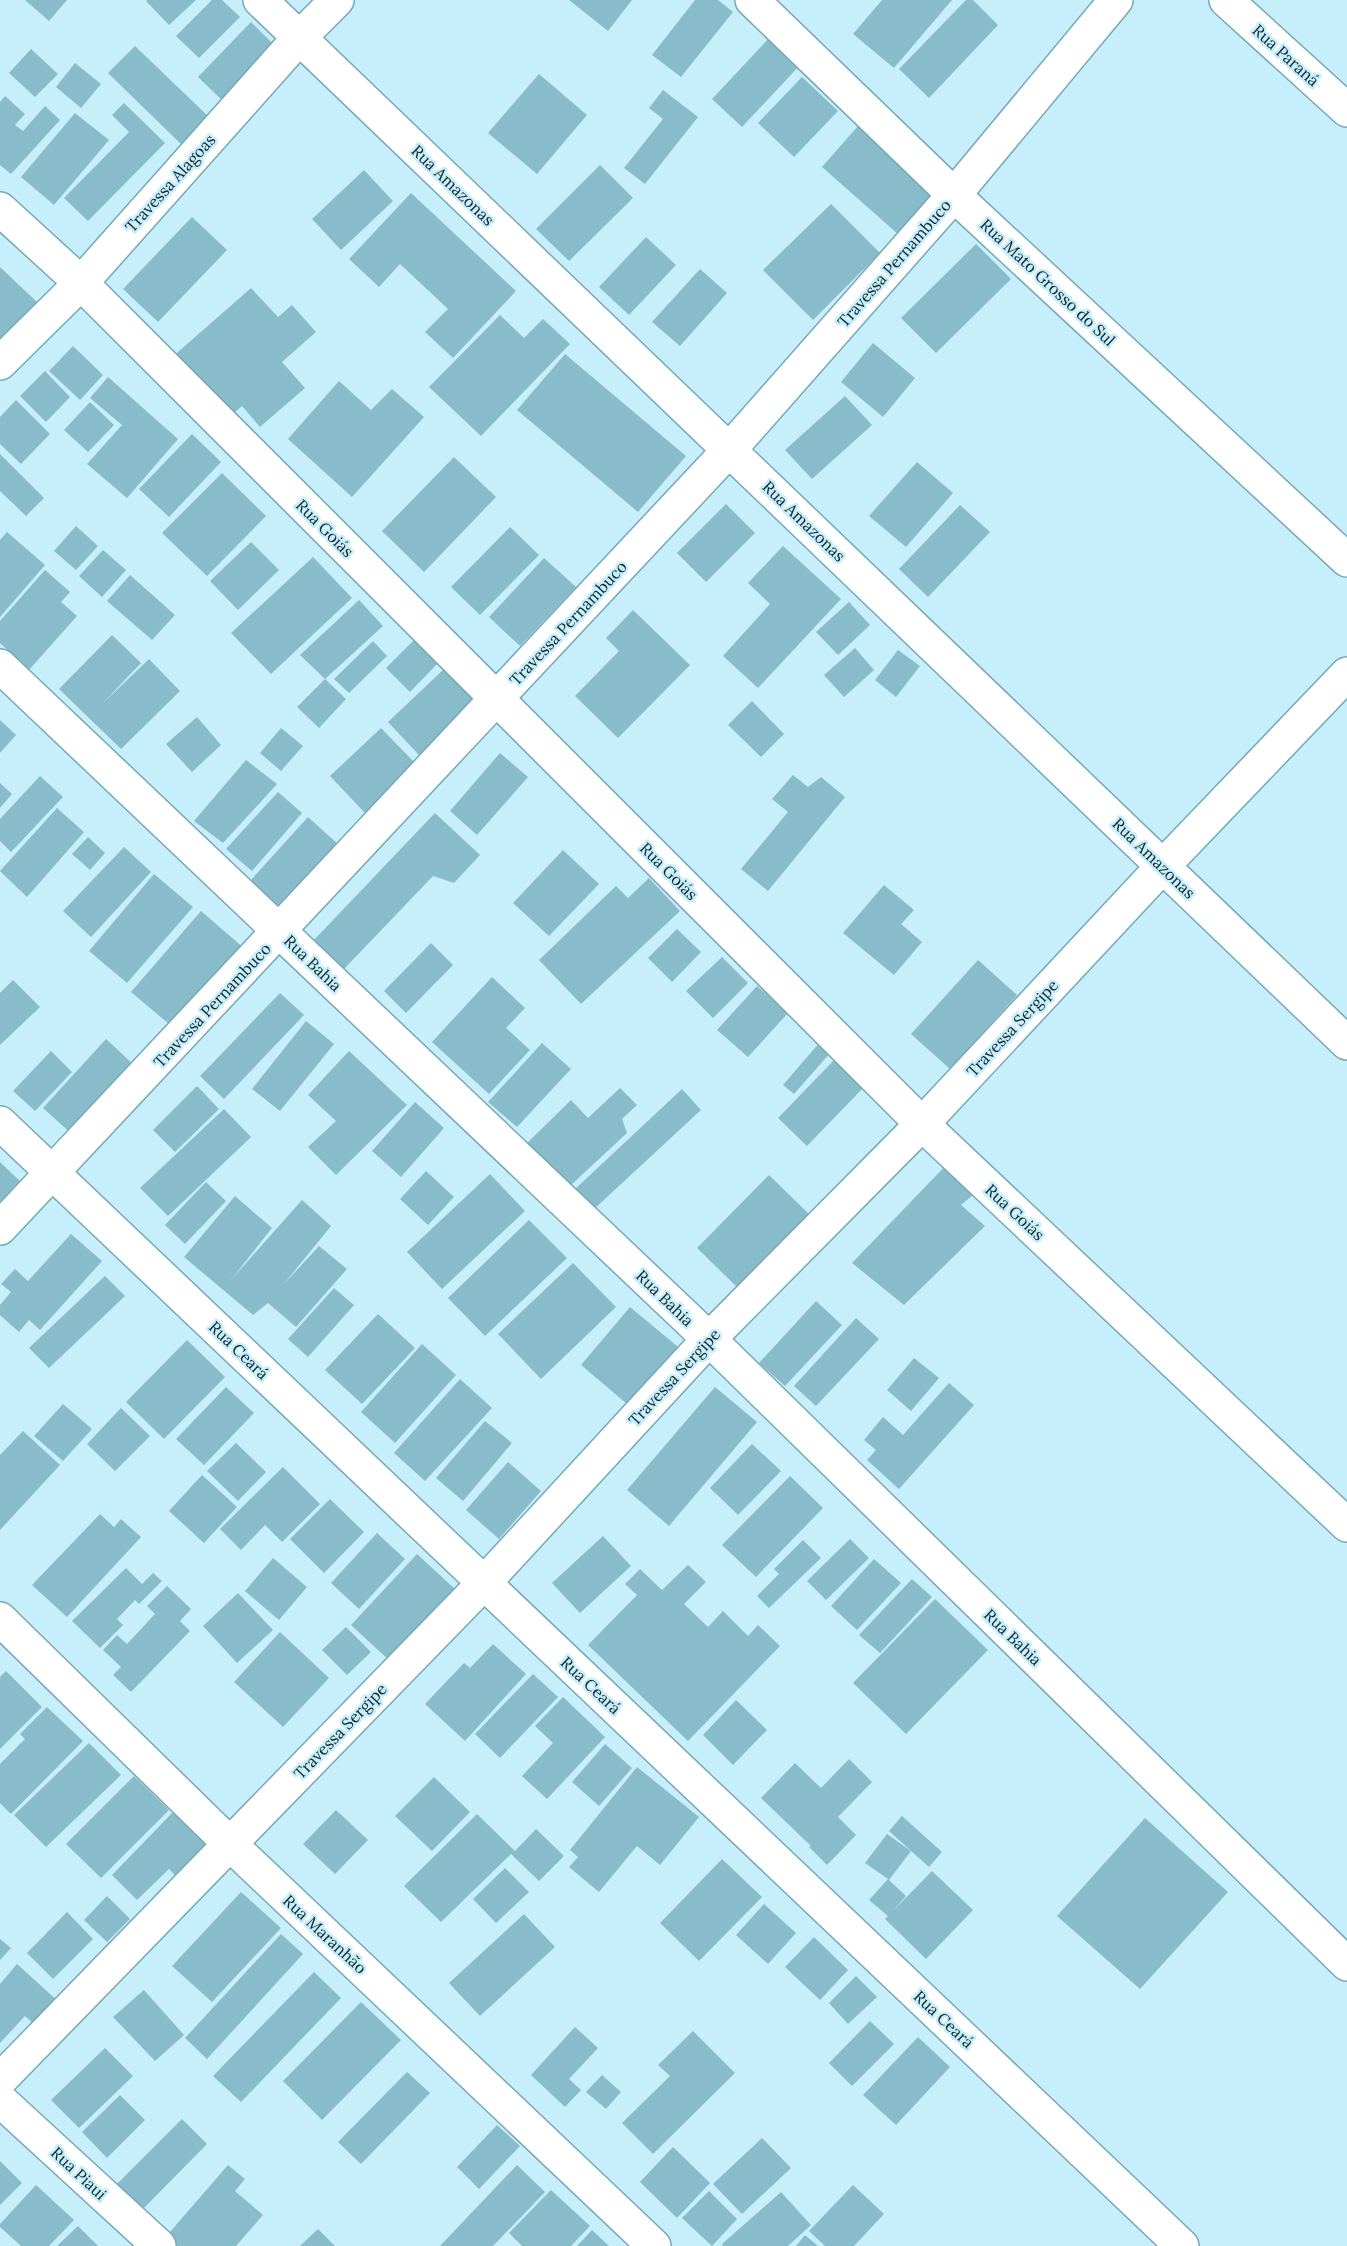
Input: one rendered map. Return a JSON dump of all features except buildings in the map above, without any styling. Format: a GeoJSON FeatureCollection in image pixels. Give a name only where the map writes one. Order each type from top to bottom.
{"type":"FeatureCollection","features":[{"type":"Feature","properties":{"kind":"street","name":"Rua Amazonas"},"geometry":{"type":"LineString","coordinates":[[260,0],[1347,1043]]}},
{"type":"Feature","properties":{"kind":"street","name":"Travessa Alagoas"},"geometry":{"type":"LineString","coordinates":[[0,363],[81,283],[299,38],[337,0]]}},
{"type":"Feature","properties":{"kind":"street","name":"Rua Mato Grosso do Sul"},"geometry":{"type":"LineString","coordinates":[[752,0],[954,195],[1347,560]]}},
{"type":"Feature","properties":{"kind":"street","name":"Travessa Pernambuco"},"geometry":{"type":"LineString","coordinates":[[0,1228],[730,450],[954,195],[1116,0]]}},
{"type":"Feature","properties":{"kind":"street","name":"Rua Paraná"},"geometry":{"type":"LineString","coordinates":[[1226,0],[1347,110]]}},
{"type":"Feature","properties":{"kind":"street","name":"Rua Goiás"},"geometry":{"type":"LineString","coordinates":[[0,208],[81,283],[922,1124],[1347,1525]]}},
{"type":"Feature","properties":{"kind":"street","name":"Rua Bahia"},"geometry":{"type":"LineString","coordinates":[[0,666],[709,1339],[1347,1964]]}},
{"type":"Feature","properties":{"kind":"street","name":"Travessa Sergipe"},"geometry":{"type":"LineString","coordinates":[[0,2080],[484,1583],[709,1339],[922,1124],[1162,867],[1347,674]]}},
{"type":"Feature","properties":{"kind":"street","name":"Rua Ceará"},"geometry":{"type":"LineString","coordinates":[[0,1123],[1182,2246]]}},
{"type":"Feature","properties":{"kind":"street","name":"Rua Maranhão"},"geometry":{"type":"LineString","coordinates":[[0,1619],[230,1844],[654,2246]]}},
{"type":"Feature","properties":{"kind":"street","name":"Rua Piaui"},"geometry":{"type":"LineString","coordinates":[[0,2100],[159,2246]]}}]}
